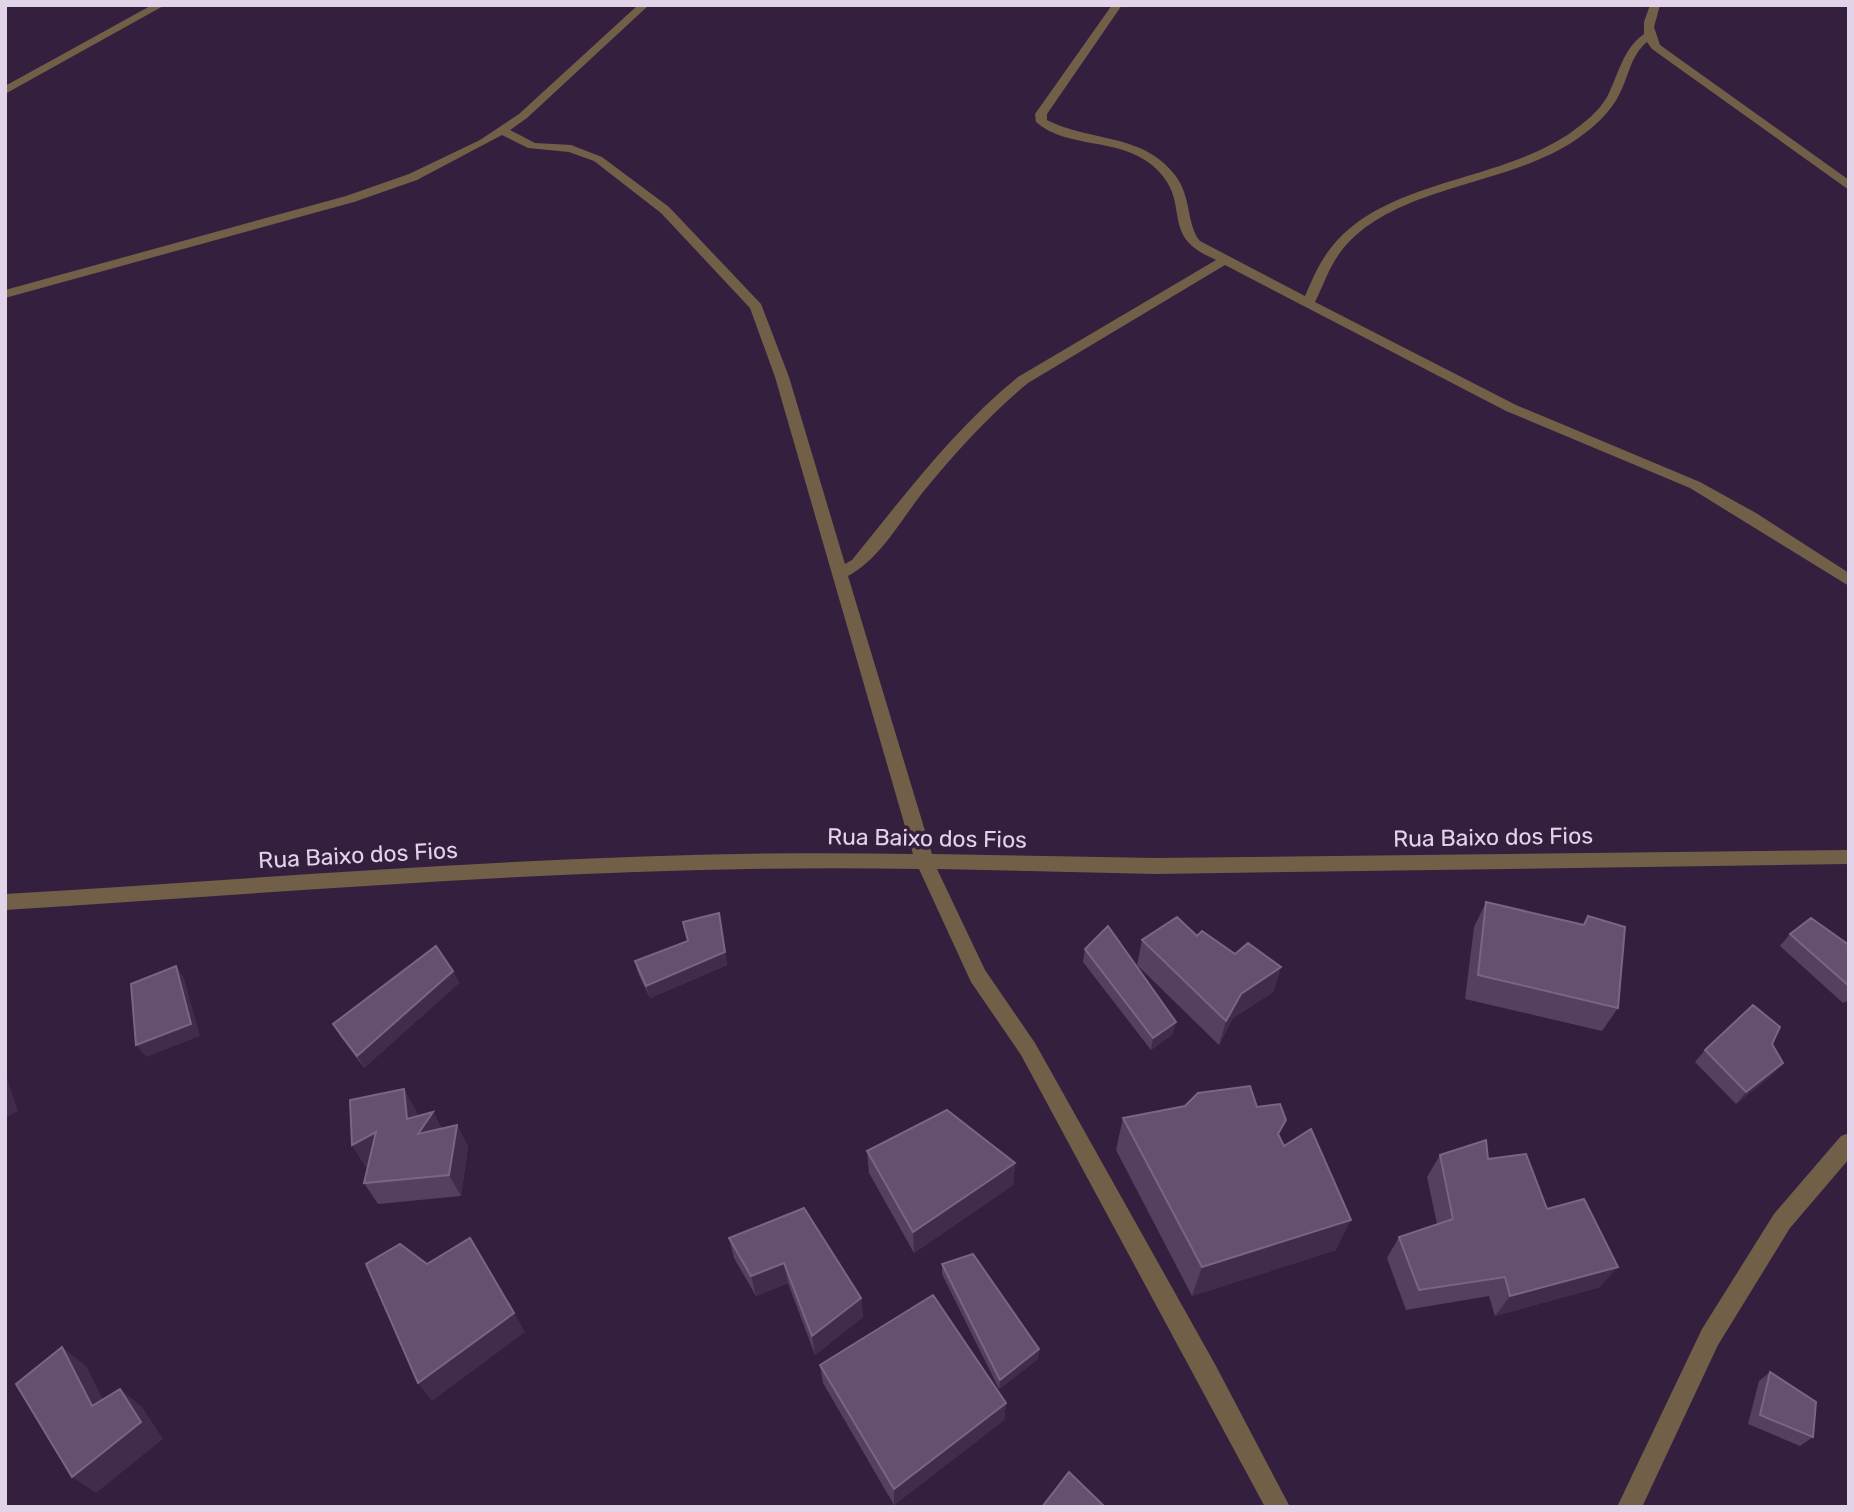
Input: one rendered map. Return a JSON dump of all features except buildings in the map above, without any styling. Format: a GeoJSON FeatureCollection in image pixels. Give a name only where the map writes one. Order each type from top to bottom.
{"type":"FeatureCollection","features":[{"type":"Feature","properties":{"kind":"street"},"geometry":{"type":"LineString","coordinates":[[5,91],[160,5]]}},
{"type":"Feature","properties":{"kind":"street"},"geometry":{"type":"LineString","coordinates":[[5,293],[350,199],[413,177],[523,116],[644,5]]}},
{"type":"Feature","properties":{"kind":"street"},"geometry":{"type":"LineString","coordinates":[[1118,5],[1041,114],[1042,122],[1063,133],[1116,141],[1150,157],[1172,175],[1193,241],[1511,408],[1695,485],[1751,517],[1849,581]]}},
{"type":"Feature","properties":{"kind":"street"},"geometry":{"type":"LineString","coordinates":[[1655,5],[1648,36],[1656,47],[1849,186]]}},
{"type":"Feature","properties":{"kind":"street"},"geometry":{"type":"LineString","coordinates":[[1308,303],[1335,249],[1369,221],[1418,196],[1475,181],[1528,162],[1560,146],[1580,131],[1614,96],[1634,47],[1648,36]]}},
{"type":"Feature","properties":{"kind":"street"},"geometry":{"type":"LineString","coordinates":[[502,130],[532,146],[571,149],[598,159],[665,210],[756,307],[782,377],[925,863],[978,976],[1028,1049],[1208,1374],[1278,1507]]}},
{"type":"Feature","properties":{"kind":"street"},"geometry":{"type":"LineString","coordinates":[[839,574],[858,564],[919,486],[995,403],[1023,380],[1225,260]]}},
{"type":"Feature","properties":{"kind":"street","name":"Rua Baixo dos Fios"},"geometry":{"type":"LineString","coordinates":[[5,902],[572,867],[834,860],[1155,866],[1849,857]]}},
{"type":"Feature","properties":{"kind":"street"},"geometry":{"type":"LineString","coordinates":[[1629,1507],[1710,1336],[1782,1221],[1849,1143]]}}]}
